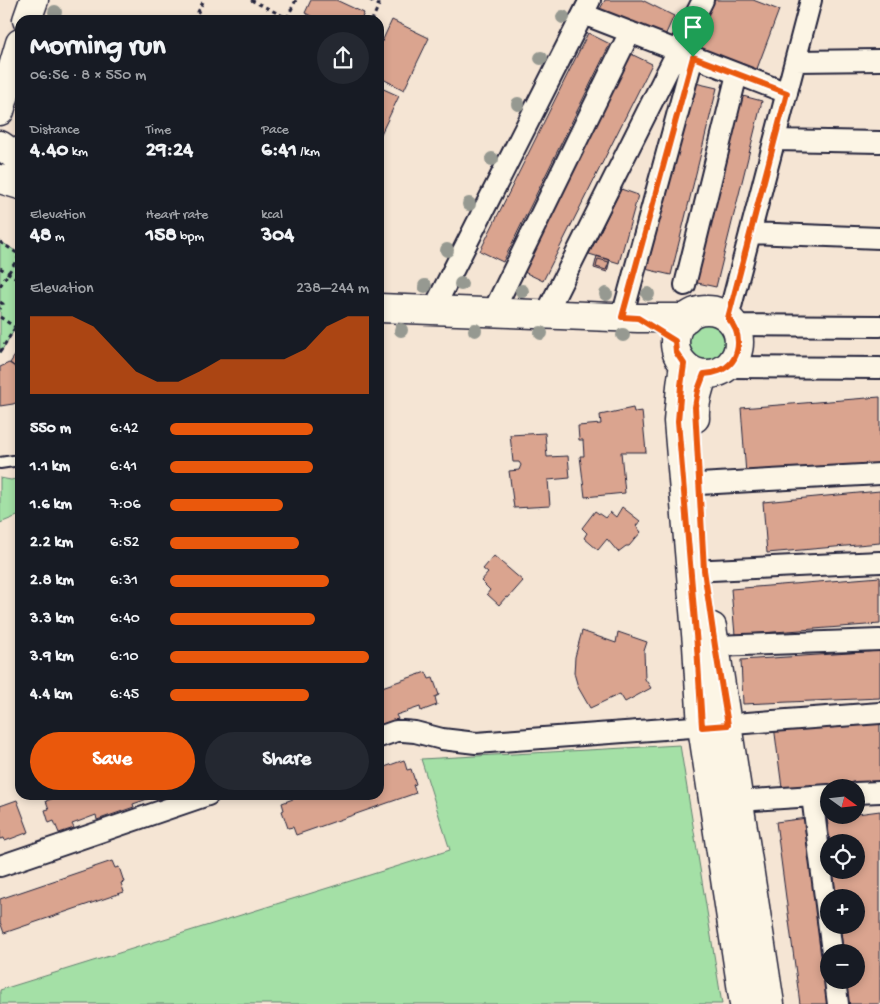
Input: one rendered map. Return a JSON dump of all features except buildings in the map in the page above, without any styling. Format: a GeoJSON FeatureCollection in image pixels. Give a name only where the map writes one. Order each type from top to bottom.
{"type":"FeatureCollection","features":[{"type":"Feature","properties":{"kind":"street"},"geometry":{"type":"LineString","coordinates":[[630,317],[685,54],[704,0]]}},
{"type":"Feature","properties":{"kind":"street"},"geometry":{"type":"LineString","coordinates":[[731,322],[750,233],[811,0]]}},
{"type":"Feature","properties":{"kind":"street"},"geometry":{"type":"LineString","coordinates":[[433,310],[586,7],[630,32],[787,93]]}},
{"type":"Feature","properties":{"kind":"street"},"geometry":{"type":"LineString","coordinates":[[0,50],[15,31]]}},
{"type":"Feature","properties":{"kind":"street"},"geometry":{"type":"LineString","coordinates":[[493,312],[630,32]]}},
{"type":"Feature","properties":{"kind":"street"},"geometry":{"type":"LineString","coordinates":[[546,314],[685,54]]}},
{"type":"Feature","properties":{"kind":"street"},"geometry":{"type":"LineString","coordinates":[[0,110],[15,60]]}},
{"type":"Feature","properties":{"kind":"street"},"geometry":{"type":"LineString","coordinates":[[795,61],[880,60]]}},
{"type":"Feature","properties":{"kind":"street"},"geometry":{"type":"LineString","coordinates":[[685,285],[737,74]]}},
{"type":"Feature","properties":{"kind":"street"},"geometry":{"type":"LineString","coordinates":[[775,140],[880,142]]}},
{"type":"Feature","properties":{"kind":"street"},"geometry":{"type":"LineString","coordinates":[[0,144],[15,155]]}},
{"type":"Feature","properties":{"kind":"street"},"geometry":{"type":"LineString","coordinates":[[0,179],[15,184]]}},
{"type":"Feature","properties":{"kind":"street"},"geometry":{"type":"LineString","coordinates":[[750,233],[880,238]]}},
{"type":"Feature","properties":{"kind":"street"},"geometry":{"type":"LineString","coordinates":[[384,308],[630,317],[695,353],[733,360],[739,343],[738,333],[731,322],[720,313],[712,311],[694,313],[695,353],[681,386],[678,421],[691,483],[697,570],[744,1004]]}},
{"type":"Feature","properties":{"kind":"street"},"geometry":{"type":"LineString","coordinates":[[731,322],[880,326]]}},
{"type":"Feature","properties":{"kind":"street"},"geometry":{"type":"LineString","coordinates":[[695,353],[880,368]]}},
{"type":"Feature","properties":{"kind":"street"},"geometry":{"type":"LineString","coordinates":[[691,483],[880,474]]}},
{"type":"Feature","properties":{"kind":"street"},"geometry":{"type":"LineString","coordinates":[[697,570],[880,562]]}},
{"type":"Feature","properties":{"kind":"street"},"geometry":{"type":"LineString","coordinates":[[706,646],[880,640]]}},
{"type":"Feature","properties":{"kind":"street"},"geometry":{"type":"LineString","coordinates":[[384,735],[396,731],[415,732],[442,739],[476,743],[880,713]]}},
{"type":"Feature","properties":{"kind":"street"},"geometry":{"type":"LineString","coordinates":[[715,726],[738,801],[770,1004]]}},
{"type":"Feature","properties":{"kind":"street"},"geometry":{"type":"LineString","coordinates":[[865,793],[880,792]]}},
{"type":"Feature","properties":{"kind":"street"},"geometry":{"type":"LineString","coordinates":[[738,801],[820,796]]}},
{"type":"Feature","properties":{"kind":"street"},"geometry":{"type":"LineString","coordinates":[[0,866],[193,800]]}},
{"type":"Feature","properties":{"kind":"street"},"geometry":{"type":"LineString","coordinates":[[822,824],[831,944]]}},
{"type":"Feature","properties":{"kind":"street"},"geometry":{"type":"LineString","coordinates":[[836,989],[838,1004]]}},
{"type":"Feature","properties":{"kind":"lane"},"geometry":{"type":"LineString","coordinates":[[0,463],[15,461]]}},
{"type":"Feature","properties":{"kind":"path"},"geometry":{"type":"LineString","coordinates":[[196,15],[204,0]]}},
{"type":"Feature","properties":{"kind":"path"},"geometry":{"type":"LineString","coordinates":[[251,0],[281,15]]}},
{"type":"Feature","properties":{"kind":"path"},"geometry":{"type":"LineString","coordinates":[[288,15],[296,0]]}},
{"type":"Feature","properties":{"kind":"path"},"geometry":{"type":"LineString","coordinates":[[370,0],[379,5],[374,15]]}},
{"type":"Feature","properties":{"kind":"path"},"geometry":{"type":"LineString","coordinates":[[0,242],[15,252]]}},
{"type":"Feature","properties":{"kind":"path"},"geometry":{"type":"LineString","coordinates":[[0,286],[15,262]]}},
{"type":"Feature","properties":{"kind":"path"},"geometry":{"type":"LineString","coordinates":[[0,268],[15,277]]}},
{"type":"Feature","properties":{"kind":"path"},"geometry":{"type":"LineString","coordinates":[[0,302],[3,304],[0,309]]}},
{"type":"Feature","properties":{"kind":"path"},"geometry":{"type":"LineString","coordinates":[[0,317],[15,327],[0,352]]}},
{"type":"Feature","properties":{"kind":"green space"},"geometry":{"type":"Polygon","coordinates":[[[0,241],[15,251],[15,329],[0,353],[0,241]]]}},
{"type":"Feature","properties":{"kind":"green space"},"geometry":{"type":"Polygon","coordinates":[[[713,320],[725,326],[730,334],[730,352],[725,360],[717,365],[703,366],[691,360],[686,352],[685,338],[691,326],[699,321],[713,320]]]}},
{"type":"Feature","properties":{"kind":"green space"},"geometry":{"type":"Polygon","coordinates":[[[0,478],[15,479],[15,517],[0,523],[0,478]]]}},
{"type":"Feature","properties":{"kind":"green space"},"geometry":{"type":"Polygon","coordinates":[[[680,745],[722,1004],[0,1004],[0,990],[450,850],[421,759],[680,745]]]}},
{"type":"Feature","properties":{"kind":"route"},"geometry":{"type":"LineString","coordinates":[[693,57],[787,93],[728,318],[738,333],[739,343],[737,352],[727,367],[712,374],[704,374],[698,390],[695,407],[704,570],[728,725],[702,727],[678,421],[684,364],[676,352],[675,341],[638,318],[622,317],[693,57]]}}]}
